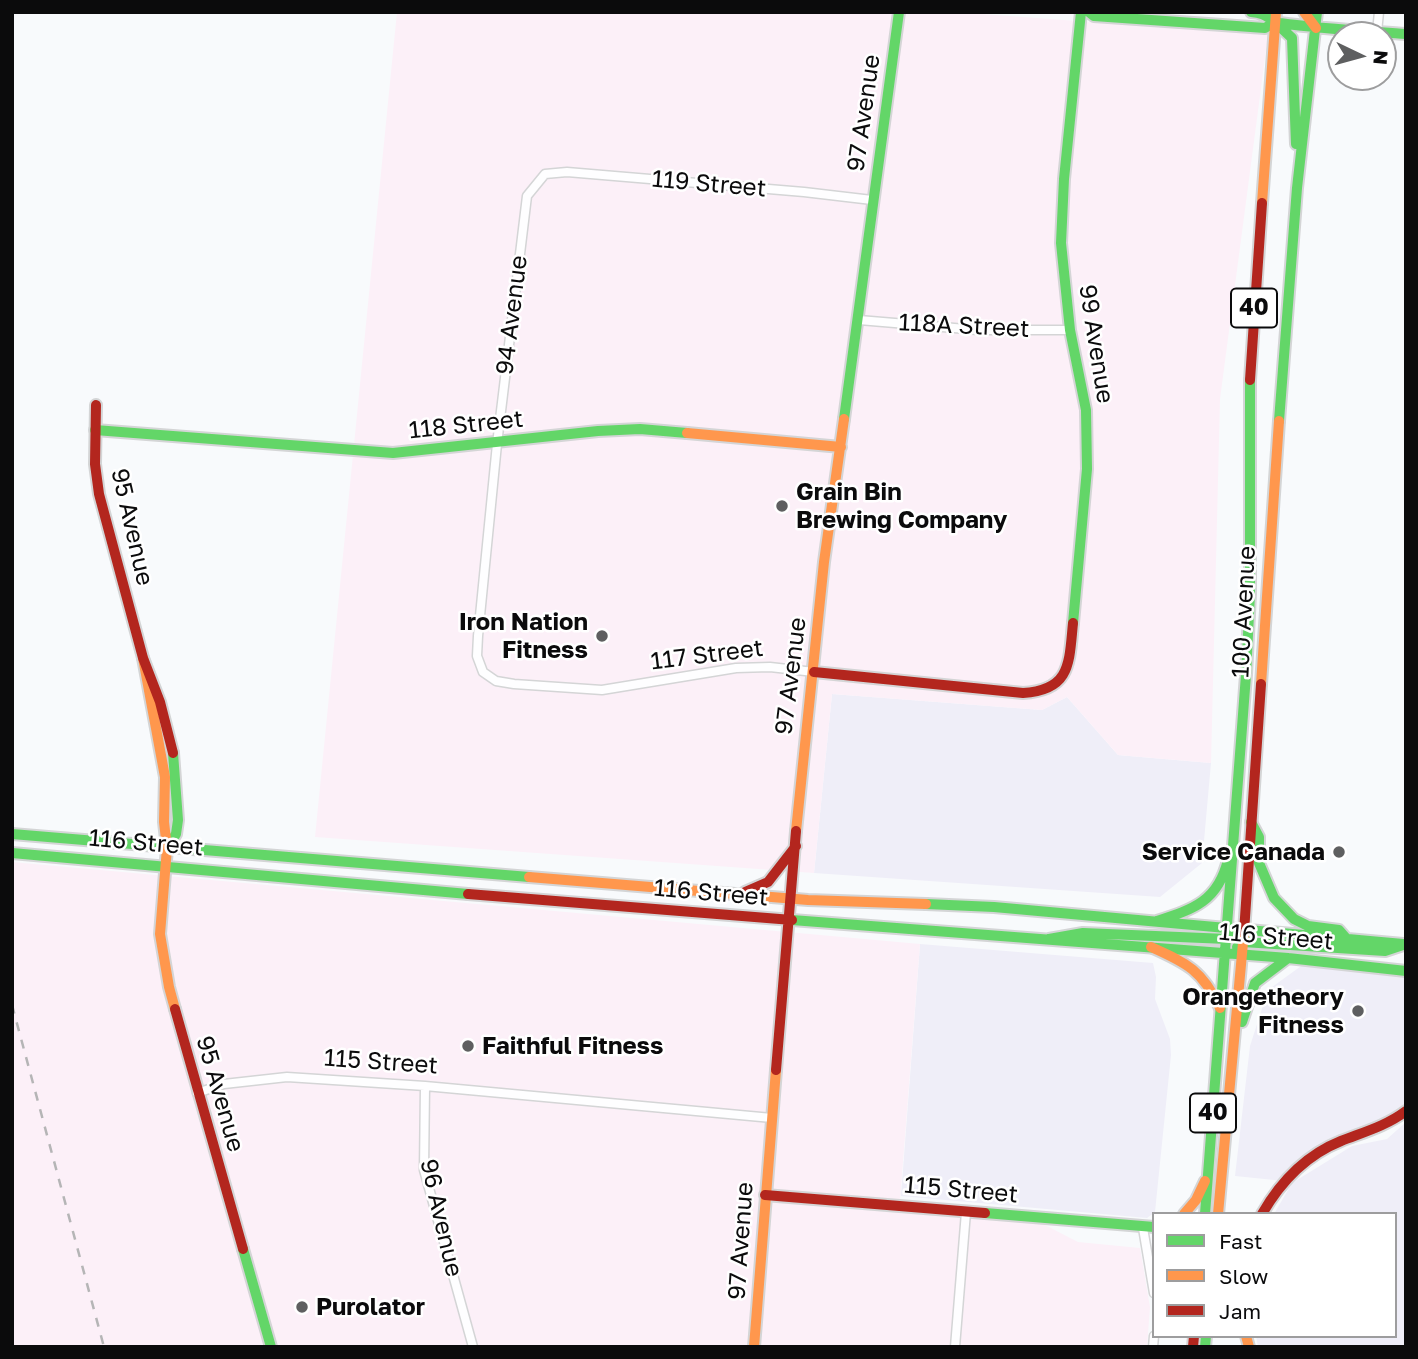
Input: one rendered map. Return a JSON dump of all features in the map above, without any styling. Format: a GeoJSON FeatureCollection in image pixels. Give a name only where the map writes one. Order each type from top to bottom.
{"type":"FeatureCollection","features":[{"type":"Feature","properties":{"kind":"main road","name":"97 Avenue"},"geometry":{"type":"LineString","coordinates":[[754,1347],[789,898],[824,562],[899,12]]}},
{"type":"Feature","properties":{"kind":"main road","name":"99 Avenue"},"geometry":{"type":"LineString","coordinates":[[1062,680],[1069,664],[1072,643],[1087,469],[1086,410],[1070,330],[1061,243],[1064,179],[1081,12]]}},
{"type":"Feature","properties":{"kind":"main road"},"geometry":{"type":"LineString","coordinates":[[1089,12],[1094,16],[1265,28],[1276,17]]}},
{"type":"Feature","properties":{"kind":"main road"},"geometry":{"type":"LineString","coordinates":[[1251,12],[1327,29]]}},
{"type":"Feature","properties":{"kind":"main road"},"geometry":{"type":"LineString","coordinates":[[1304,12],[1316,28]]}},
{"type":"Feature","properties":{"kind":"main road","name":"100 Avenue"},"geometry":{"type":"LineString","coordinates":[[1218,1212],[1244,930],[1276,436],[1297,188],[1317,12]]}},
{"type":"Feature","properties":{"kind":"main road"},"geometry":{"type":"LineString","coordinates":[[1276,17],[1292,38],[1297,188]]}},
{"type":"Feature","properties":{"kind":"main road","name":"100 Avenue"},"geometry":{"type":"LineString","coordinates":[[1205,1212],[1236,834],[1250,594],[1250,364],[1276,17]]}},
{"type":"Feature","properties":{"kind":"main road","name":"95 Avenue"},"geometry":{"type":"LineString","coordinates":[[96,405],[95,464],[99,494],[143,658],[164,777],[167,866],[160,934],[169,987],[271,1347]]}},
{"type":"Feature","properties":{"kind":"main road","name":"118 Street"},"geometry":{"type":"LineString","coordinates":[[95,430],[393,453],[640,429],[841,447]]}},
{"type":"Feature","properties":{"kind":"main road","name":"117 Street"},"geometry":{"type":"LineString","coordinates":[[814,671],[1023,693],[1049,690],[1062,680]]}},
{"type":"Feature","properties":{"kind":"main road"},"geometry":{"type":"LineString","coordinates":[[1251,822],[1259,837],[1259,863],[1266,884],[1277,901],[1294,919],[1308,926],[1339,930],[1346,938]]}},
{"type":"Feature","properties":{"kind":"main road","name":"116 Street"},"geometry":{"type":"LineString","coordinates":[[12,834],[739,895],[994,907],[1157,921],[1227,933]]}},
{"type":"Feature","properties":{"kind":"main road"},"geometry":{"type":"LineString","coordinates":[[1157,921],[1195,909],[1217,889],[1226,871],[1230,845],[1236,834]]}},
{"type":"Feature","properties":{"kind":"main road"},"geometry":{"type":"LineString","coordinates":[[739,895],[768,882],[796,846]]}},
{"type":"Feature","properties":{"kind":"main road","name":"116 Street"},"geometry":{"type":"LineString","coordinates":[[12,853],[788,920],[1288,958],[1406,971]]}},
{"type":"Feature","properties":{"kind":"main road"},"geometry":{"type":"LineString","coordinates":[[1049,939],[1083,933],[1227,933],[1244,930]]}},
{"type":"Feature","properties":{"kind":"main road","name":"116 Street"},"geometry":{"type":"LineString","coordinates":[[1244,930],[1406,944]]}},
{"type":"Feature","properties":{"kind":"main road"},"geometry":{"type":"LineString","coordinates":[[1225,954],[1243,942],[1385,951],[1406,944]]}},
{"type":"Feature","properties":{"kind":"main road"},"geometry":{"type":"LineString","coordinates":[[1151,947],[1186,963],[1206,978],[1221,1012]]}},
{"type":"Feature","properties":{"kind":"main road"},"geometry":{"type":"LineString","coordinates":[[1233,1060],[1253,984],[1260,976],[1288,958]]}},
{"type":"Feature","properties":{"kind":"main road"},"geometry":{"type":"LineString","coordinates":[[1263,1212],[1272,1195],[1302,1163],[1327,1147],[1384,1125],[1406,1111]]}},
{"type":"Feature","properties":{"kind":"main road"},"geometry":{"type":"LineString","coordinates":[[1186,1212],[1196,1200],[1209,1174]]}},
{"type":"Feature","properties":{"kind":"main road","name":"115 Street"},"geometry":{"type":"LineString","coordinates":[[765,1195],[1149,1227]]}},
{"type":"Feature","properties":{"kind":"street","name":"119 Street"},"geometry":{"type":"LineString","coordinates":[[545,174],[567,172],[872,200]]}},
{"type":"Feature","properties":{"kind":"street","name":"94 Avenue"},"geometry":{"type":"LineString","coordinates":[[483,672],[477,656],[478,636],[497,444],[527,196],[545,174]]}},
{"type":"Feature","properties":{"kind":"street","name":"118A Street"},"geometry":{"type":"LineString","coordinates":[[859,320],[978,330],[1070,330]]}},
{"type":"Feature","properties":{"kind":"street","name":"117 Street"},"geometry":{"type":"LineString","coordinates":[[483,672],[496,681],[514,684],[602,690],[736,668],[770,667],[814,671]]}},
{"type":"Feature","properties":{"kind":"street","name":"115 Street"},"geometry":{"type":"LineString","coordinates":[[197,1093],[224,1084],[288,1077],[425,1086],[772,1118]]}},
{"type":"Feature","properties":{"kind":"street","name":"96 Avenue"},"geometry":{"type":"LineString","coordinates":[[425,1086],[424,1170],[473,1347]]}},
{"type":"Feature","properties":{"kind":"street"},"geometry":{"type":"LineString","coordinates":[[956,1347],[966,1212]]}},
{"type":"Feature","properties":{"kind":"street"},"geometry":{"type":"LineString","coordinates":[[1149,1227],[1152,1267]]}},
{"type":"Feature","properties":{"kind":"shaded area"},"geometry":{"type":"Polygon","coordinates":[[[397,12],[955,12],[1268,35],[1220,399],[1211,763],[1118,755],[1067,697],[1042,710],[832,694],[814,873],[315,837],[397,12]]]}},
{"type":"Feature","properties":{"kind":"shaded area"},"geometry":{"type":"Polygon","coordinates":[[[832,694],[1042,710],[1067,697],[1118,755],[1211,763],[1202,863],[1160,897],[814,873],[832,694]]]}},
{"type":"Feature","properties":{"kind":"shaded area"},"geometry":{"type":"Polygon","coordinates":[[[12,862],[920,944],[899,1213],[1043,1224],[1078,1242],[1140,1248],[1150,1307],[1147,1347],[12,1347],[12,862]]]}},
{"type":"Feature","properties":{"kind":"shaded area"},"geometry":{"type":"Polygon","coordinates":[[[920,944],[1153,963],[1156,977],[1155,999],[1170,1039],[1171,1055],[1155,1212],[1147,1218],[901,1196],[920,944]]]}},
{"type":"Feature","properties":{"kind":"shaded area"},"geometry":{"type":"Polygon","coordinates":[[[1308,961],[1406,971],[1406,1111],[1342,1141],[1284,1181],[1235,1176],[1250,1046],[1268,990],[1308,961]]]}},
{"type":"Feature","properties":{"kind":"shaded area"},"geometry":{"type":"Polygon","coordinates":[[[1406,1122],[1406,1347],[1258,1347],[1256,1338],[1397,1338],[1397,1212],[1275,1212],[1292,1183],[1352,1146],[1387,1139],[1406,1122]]]}},
{"type":"Feature","properties":{"kind":"railway"},"geometry":{"type":"LineString","coordinates":[[12,1005],[104,1347]]}},
{"type":"Feature","properties":{"kind":"traffic: fast"},"geometry":{"type":"LineString","coordinates":[[844,419],[899,12]]}},
{"type":"Feature","properties":{"kind":"traffic: fast"},"geometry":{"type":"LineString","coordinates":[[1073,623],[1087,469],[1086,410],[1070,330],[1061,243],[1064,179],[1081,12]]}},
{"type":"Feature","properties":{"kind":"traffic: fast"},"geometry":{"type":"LineString","coordinates":[[1089,12],[1094,16],[1265,28],[1275,22]]}},
{"type":"Feature","properties":{"kind":"traffic: fast"},"geometry":{"type":"LineString","coordinates":[[1251,12],[1280,23],[1406,34]]}},
{"type":"Feature","properties":{"kind":"traffic: fast"},"geometry":{"type":"LineString","coordinates":[[1279,421],[1297,188],[1317,12]]}},
{"type":"Feature","properties":{"kind":"traffic: fast"},"geometry":{"type":"LineString","coordinates":[[1275,22],[1292,38],[1296,144]]}},
{"type":"Feature","properties":{"kind":"traffic: fast"},"geometry":{"type":"LineString","coordinates":[[1205,1212],[1246,675],[1250,594],[1250,380]]}},
{"type":"Feature","properties":{"kind":"traffic: fast"},"geometry":{"type":"LineString","coordinates":[[95,430],[393,453],[598,431],[640,429],[687,433]]}},
{"type":"Feature","properties":{"kind":"traffic: fast"},"geometry":{"type":"LineString","coordinates":[[167,848],[176,834],[178,820],[173,753]]}},
{"type":"Feature","properties":{"kind":"traffic: fast"},"geometry":{"type":"LineString","coordinates":[[1251,822],[1259,837],[1259,863],[1274,898],[1294,919],[1308,926],[1339,930],[1346,938]]}},
{"type":"Feature","properties":{"kind":"traffic: fast"},"geometry":{"type":"LineString","coordinates":[[12,834],[529,877]]}},
{"type":"Feature","properties":{"kind":"traffic: fast"},"geometry":{"type":"LineString","coordinates":[[12,853],[468,894]]}},
{"type":"Feature","properties":{"kind":"traffic: fast"},"geometry":{"type":"LineString","coordinates":[[1157,921],[1203,901],[1218,885],[1228,860]]}},
{"type":"Feature","properties":{"kind":"traffic: fast"},"geometry":{"type":"LineString","coordinates":[[926,904],[994,907],[1403,944]]}},
{"type":"Feature","properties":{"kind":"traffic: fast"},"geometry":{"type":"LineString","coordinates":[[792,920],[1288,958],[1406,971]]}},
{"type":"Feature","properties":{"kind":"traffic: fast"},"geometry":{"type":"LineString","coordinates":[[1049,939],[1083,933],[1227,939],[1233,936]]}},
{"type":"Feature","properties":{"kind":"traffic: fast"},"geometry":{"type":"LineString","coordinates":[[1237,947],[1243,942],[1385,951],[1406,944]]}},
{"type":"Feature","properties":{"kind":"traffic: fast"},"geometry":{"type":"LineString","coordinates":[[1242,1022],[1255,983],[1288,958]]}},
{"type":"Feature","properties":{"kind":"traffic: fast"},"geometry":{"type":"LineString","coordinates":[[985,1213],[1152,1227]]}},
{"type":"Feature","properties":{"kind":"traffic: fast"},"geometry":{"type":"LineString","coordinates":[[243,1249],[271,1347]]}},
{"type":"Feature","properties":{"kind":"traffic: fast"},"geometry":{"type":"LineString","coordinates":[[1205,1347],[1206,1338]]}},
{"type":"Feature","properties":{"kind":"traffic: slow"},"geometry":{"type":"LineString","coordinates":[[1262,203],[1276,12]]}},
{"type":"Feature","properties":{"kind":"traffic: slow"},"geometry":{"type":"LineString","coordinates":[[1304,12],[1316,28]]}},
{"type":"Feature","properties":{"kind":"traffic: slow"},"geometry":{"type":"LineString","coordinates":[[796,831],[824,562],[844,419]]}},
{"type":"Feature","properties":{"kind":"traffic: slow"},"geometry":{"type":"LineString","coordinates":[[1261,684],[1279,421]]}},
{"type":"Feature","properties":{"kind":"traffic: slow"},"geometry":{"type":"LineString","coordinates":[[687,433],[841,447]]}},
{"type":"Feature","properties":{"kind":"traffic: slow"},"geometry":{"type":"LineString","coordinates":[[143,658],[165,777],[164,822],[167,848],[160,934],[175,1009]]}},
{"type":"Feature","properties":{"kind":"traffic: slow"},"geometry":{"type":"LineString","coordinates":[[529,877],[808,900],[926,904]]}},
{"type":"Feature","properties":{"kind":"traffic: slow"},"geometry":{"type":"LineString","coordinates":[[1218,1212],[1244,932]]}},
{"type":"Feature","properties":{"kind":"traffic: slow"},"geometry":{"type":"LineString","coordinates":[[1151,947],[1193,970],[1207,985],[1220,1008]]}},
{"type":"Feature","properties":{"kind":"traffic: slow"},"geometry":{"type":"LineString","coordinates":[[754,1347],[776,1070]]}},
{"type":"Feature","properties":{"kind":"traffic: slow"},"geometry":{"type":"LineString","coordinates":[[1186,1212],[1196,1200],[1205,1181]]}},
{"type":"Feature","properties":{"kind":"traffic: slow"},"geometry":{"type":"LineString","coordinates":[[1247,1338],[1249,1347]]}},
{"type":"Feature","properties":{"kind":"traffic: jam"},"geometry":{"type":"LineString","coordinates":[[1250,380],[1262,203]]}},
{"type":"Feature","properties":{"kind":"traffic: jam"},"geometry":{"type":"LineString","coordinates":[[96,405],[95,464],[99,494],[143,658],[160,702],[173,753]]}},
{"type":"Feature","properties":{"kind":"traffic: jam"},"geometry":{"type":"LineString","coordinates":[[814,672],[1023,693],[1039,691],[1059,680],[1064,672],[1068,662],[1073,623]]}},
{"type":"Feature","properties":{"kind":"traffic: jam"},"geometry":{"type":"LineString","coordinates":[[1244,932],[1261,684]]}},
{"type":"Feature","properties":{"kind":"traffic: jam"},"geometry":{"type":"LineString","coordinates":[[776,1070],[796,831]]}},
{"type":"Feature","properties":{"kind":"traffic: jam"},"geometry":{"type":"LineString","coordinates":[[745,892],[768,882],[796,846]]}},
{"type":"Feature","properties":{"kind":"traffic: jam"},"geometry":{"type":"LineString","coordinates":[[468,894],[792,920]]}},
{"type":"Feature","properties":{"kind":"traffic: jam"},"geometry":{"type":"LineString","coordinates":[[175,1009],[243,1249]]}},
{"type":"Feature","properties":{"kind":"traffic: jam"},"geometry":{"type":"LineString","coordinates":[[1263,1212],[1286,1180],[1317,1154],[1341,1141],[1383,1125],[1406,1111]]}},
{"type":"Feature","properties":{"kind":"traffic: jam"},"geometry":{"type":"LineString","coordinates":[[765,1195],[985,1213]]}},
{"type":"Feature","properties":{"kind":"traffic: jam"},"geometry":{"type":"LineString","coordinates":[[1193,1347],[1194,1338]]}},
{"type":"Feature","properties":{"kind":"place","name":"Grain Bin Brewing Company"},"geometry":{"type":"Point","coordinates":[782,506]}},
{"type":"Feature","properties":{"kind":"place","name":"Iron Nation Fitness"},"geometry":{"type":"Point","coordinates":[602,636]}},
{"type":"Feature","properties":{"kind":"place","name":"Service Canada"},"geometry":{"type":"Point","coordinates":[1339,852]}},
{"type":"Feature","properties":{"kind":"place","name":"Orangetheory Fitness"},"geometry":{"type":"Point","coordinates":[1358,1011]}},
{"type":"Feature","properties":{"kind":"place","name":"Faithful Fitness"},"geometry":{"type":"Point","coordinates":[468,1046]}},
{"type":"Feature","properties":{"kind":"place","name":"Purolator"},"geometry":{"type":"Point","coordinates":[302,1307]}}]}
